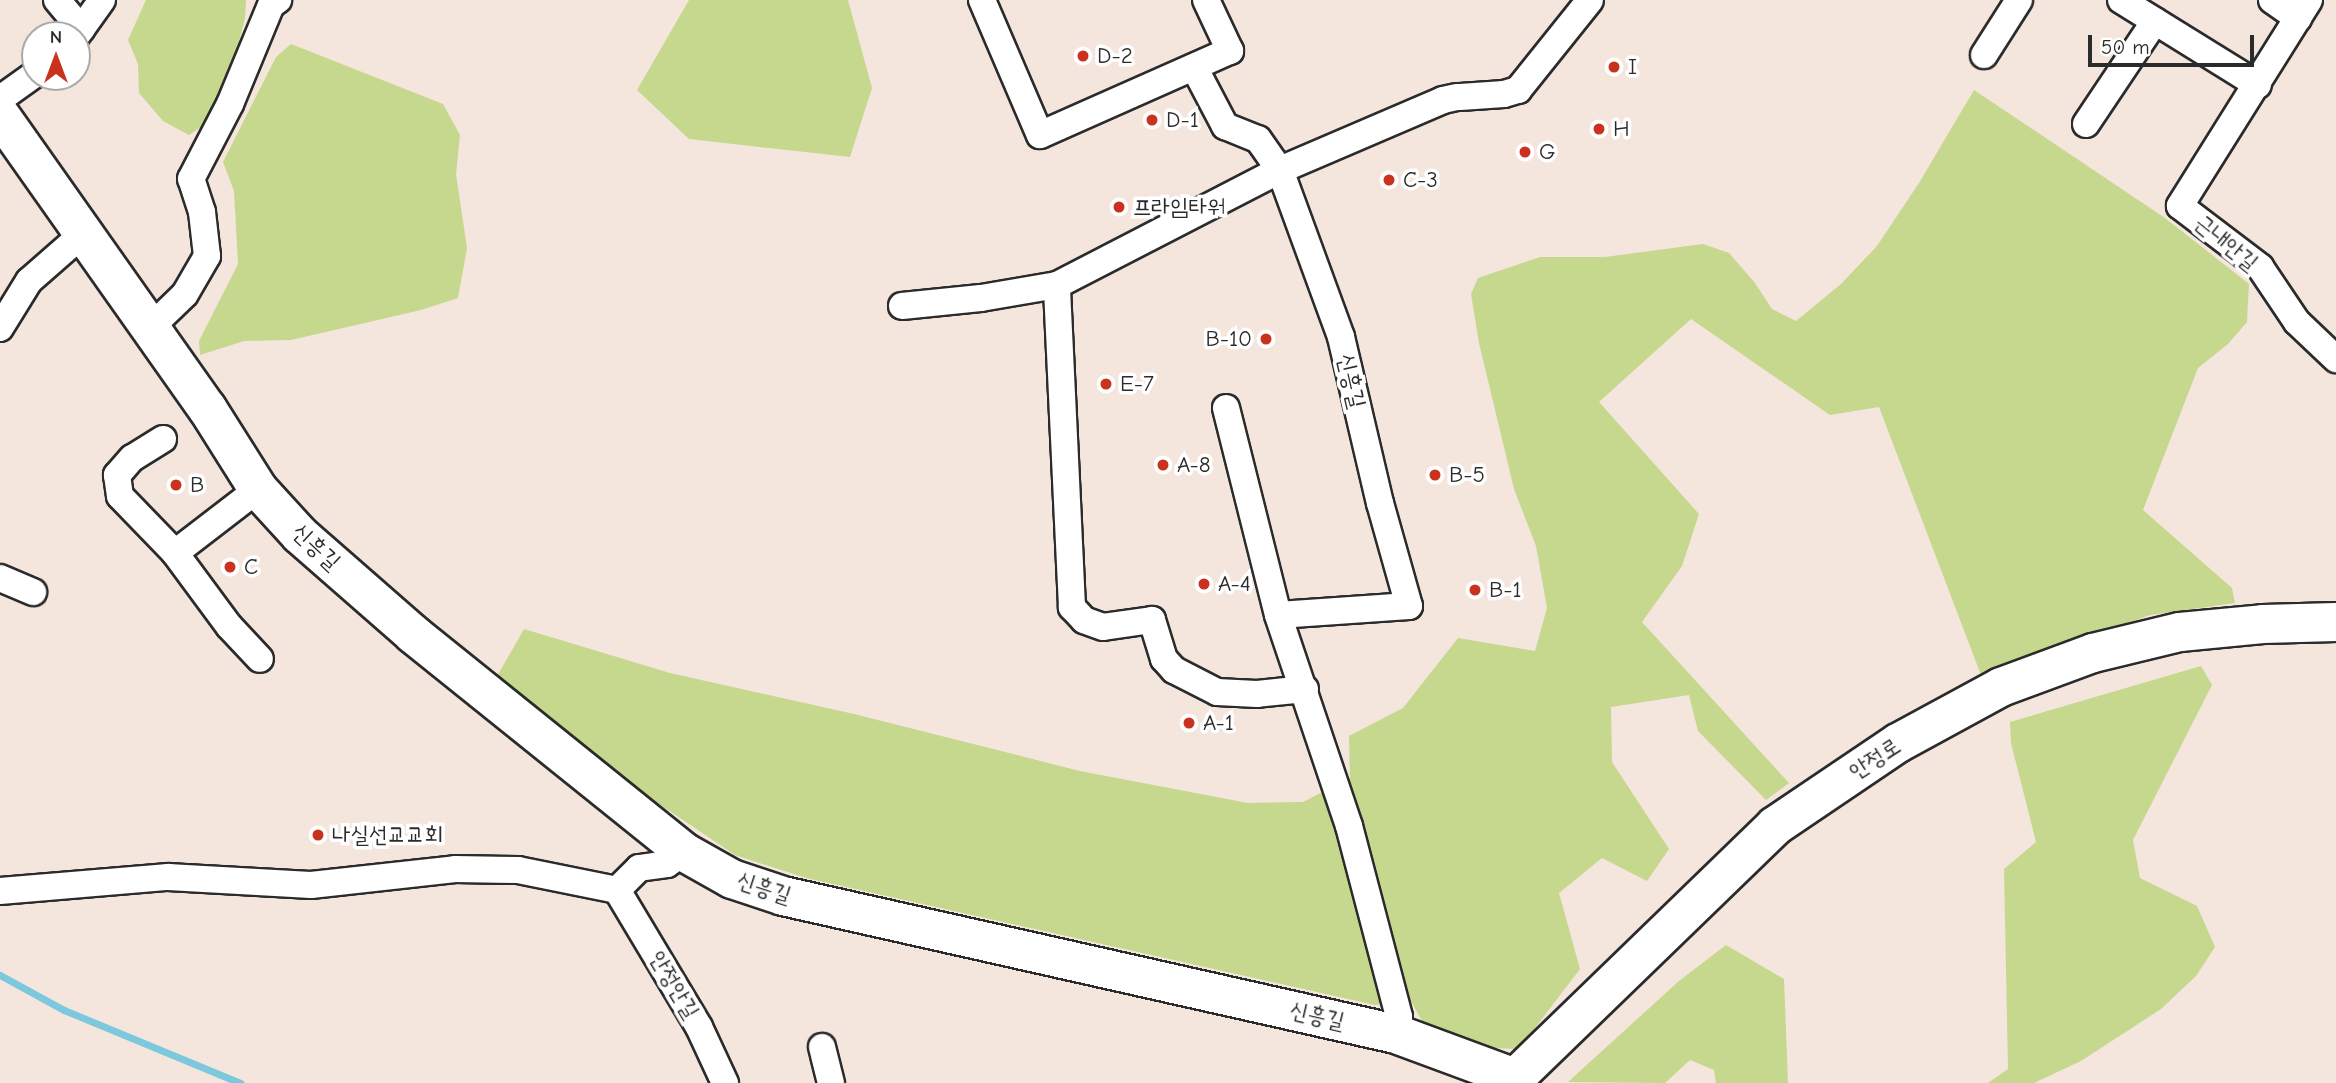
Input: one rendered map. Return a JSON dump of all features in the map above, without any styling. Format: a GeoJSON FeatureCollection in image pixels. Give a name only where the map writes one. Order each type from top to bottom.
{"type":"FeatureCollection","features":[{"type":"Feature","properties":{"kind":"street"},"geometry":{"type":"LineString","coordinates":[[57,0],[71,21]]}},
{"type":"Feature","properties":{"kind":"street"},"geometry":{"type":"LineString","coordinates":[[87,21],[102,0]]}},
{"type":"Feature","properties":{"kind":"street"},"geometry":{"type":"LineString","coordinates":[[151,327],[185,293],[207,256],[202,212],[191,179],[230,104],[271,5],[278,0]]}},
{"type":"Feature","properties":{"kind":"street"},"geometry":{"type":"LineString","coordinates":[[982,0],[1040,135],[1230,51],[1206,0]]}},
{"type":"Feature","properties":{"kind":"street"},"geometry":{"type":"LineString","coordinates":[[902,306],[981,298],[1057,285],[1280,170],[1443,100],[1504,94],[1518,90],[1590,0]]}},
{"type":"Feature","properties":{"kind":"street"},"geometry":{"type":"LineString","coordinates":[[1984,55],[2020,0]]}},
{"type":"Feature","properties":{"kind":"street"},"geometry":{"type":"LineString","coordinates":[[2121,0],[2258,85]]}},
{"type":"Feature","properties":{"kind":"street"},"geometry":{"type":"LineString","coordinates":[[2272,0],[2304,9]]}},
{"type":"Feature","properties":{"kind":"street","name":"근내안길"},"geometry":{"type":"LineString","coordinates":[[2304,9],[2180,206],[2260,267],[2297,322],[2336,359]]}},
{"type":"Feature","properties":{"kind":"street"},"geometry":{"type":"LineString","coordinates":[[2086,124],[2155,21]]}},
{"type":"Feature","properties":{"kind":"street","name":"신흥길"},"geometry":{"type":"LineString","coordinates":[[1194,67],[1224,126],[1258,139],[1280,170],[1340,337],[1380,503],[1409,606],[1278,615]]}},
{"type":"Feature","properties":{"kind":"street"},"geometry":{"type":"LineString","coordinates":[[0,99],[21,84]]}},
{"type":"Feature","properties":{"kind":"street","name":"신흥길"},"geometry":{"type":"LineString","coordinates":[[0,115],[151,327],[258,489],[300,535],[413,634],[684,852],[732,879],[783,896],[1396,1034],[1519,1082]]}},
{"type":"Feature","properties":{"kind":"street"},"geometry":{"type":"LineString","coordinates":[[0,328],[29,281],[85,232]]}},
{"type":"Feature","properties":{"kind":"street"},"geometry":{"type":"LineString","coordinates":[[1057,285],[1072,607],[1084,620],[1103,626],[1152,620],[1164,659],[1174,670],[1217,692],[1257,694],[1305,689]]}},
{"type":"Feature","properties":{"kind":"street"},"geometry":{"type":"LineString","coordinates":[[1226,408],[1278,615],[1349,826],[1374,915],[1399,1017],[1396,1034]]}},
{"type":"Feature","properties":{"kind":"street"},"geometry":{"type":"LineString","coordinates":[[163,439],[132,458],[117,475],[120,496],[175,553],[229,626],[260,659]]}},
{"type":"Feature","properties":{"kind":"street"},"geometry":{"type":"LineString","coordinates":[[175,553],[258,489]]}},
{"type":"Feature","properties":{"kind":"street"},"geometry":{"type":"LineString","coordinates":[[0,578],[33,592]]}},
{"type":"Feature","properties":{"kind":"street","name":"안정로"},"geometry":{"type":"LineString","coordinates":[[1519,1082],[1775,826],[1898,743],[2001,687],[2093,653],[2180,632],[2263,624],[2336,622]]}},
{"type":"Feature","properties":{"kind":"street"},"geometry":{"type":"LineString","coordinates":[[0,891],[168,877],[311,884],[455,869],[518,870],[617,890],[639,868],[667,864],[684,852]]}},
{"type":"Feature","properties":{"kind":"street","name":"안정안길"},"geometry":{"type":"LineString","coordinates":[[617,890],[699,1027],[725,1083]]}},
{"type":"Feature","properties":{"kind":"street"},"geometry":{"type":"LineString","coordinates":[[821,1047],[831,1083]]}},
{"type":"Feature","properties":{"kind":"green space"},"geometry":{"type":"Polygon","coordinates":[[[146,0],[246,0],[245,18],[226,93],[216,117],[189,135],[163,121],[139,93],[138,64],[128,40],[146,0]]]}},
{"type":"Feature","properties":{"kind":"green space"},"geometry":{"type":"Polygon","coordinates":[[[689,0],[848,0],[872,88],[850,157],[689,139],[637,90],[689,0]]]}},
{"type":"Feature","properties":{"kind":"green space"},"geometry":{"type":"Polygon","coordinates":[[[291,44],[443,104],[460,135],[456,174],[467,248],[458,298],[421,310],[291,340],[244,341],[200,355],[199,341],[238,264],[234,191],[223,162],[276,57],[291,44]]]}},
{"type":"Feature","properties":{"kind":"green space"},"geometry":{"type":"Polygon","coordinates":[[[1974,90],[2165,218],[2249,284],[2247,322],[2228,344],[2198,368],[2143,510],[2232,588],[2235,603],[2150,615],[1981,675],[1879,407],[1830,415],[1691,319],[1599,402],[1699,514],[1682,566],[1642,622],[1789,783],[1766,800],[1698,731],[1689,695],[1611,707],[1612,762],[1669,849],[1647,881],[1602,858],[1559,893],[1580,969],[1519,1049],[1492,1048],[1423,1023],[1410,999],[1375,1005],[806,878],[735,855],[625,781],[495,680],[524,629],[670,673],[854,714],[1080,771],[1248,803],[1303,802],[1350,778],[1349,736],[1403,708],[1458,638],[1535,651],[1547,608],[1536,546],[1514,489],[1479,343],[1471,294],[1478,278],[1540,257],[1605,257],[1703,244],[1729,253],[1755,283],[1772,309],[1796,321],[1841,284],[1877,246],[1919,183],[1974,90]]]}},
{"type":"Feature","properties":{"kind":"green space"},"geometry":{"type":"Polygon","coordinates":[[[2201,666],[2212,685],[2133,840],[2140,878],[2197,906],[2215,947],[2196,976],[2161,1009],[2081,1061],[2034,1083],[1988,1083],[2008,1069],[2004,869],[2036,842],[2011,743],[2010,722],[2201,666]]]}},
{"type":"Feature","properties":{"kind":"green space"},"geometry":{"type":"Polygon","coordinates":[[[1726,945],[1784,979],[1788,1083],[1716,1083],[1714,1070],[1690,1060],[1665,1083],[1568,1082],[1679,981],[1726,945]]]}},
{"type":"Feature","properties":{"kind":"waterway"},"geometry":{"type":"LineString","coordinates":[[0,975],[64,1010],[240,1083]]}},
{"type":"Feature","properties":{"kind":"place","name":"D-2"},"geometry":{"type":"Point","coordinates":[1083,56]}},
{"type":"Feature","properties":{"kind":"place","name":"I"},"geometry":{"type":"Point","coordinates":[1614,67]}},
{"type":"Feature","properties":{"kind":"place","name":"D-1"},"geometry":{"type":"Point","coordinates":[1152,120]}},
{"type":"Feature","properties":{"kind":"place","name":"H"},"geometry":{"type":"Point","coordinates":[1599,129]}},
{"type":"Feature","properties":{"kind":"place","name":"G"},"geometry":{"type":"Point","coordinates":[1525,152]}},
{"type":"Feature","properties":{"kind":"place","name":"C-3"},"geometry":{"type":"Point","coordinates":[1389,180]}},
{"type":"Feature","properties":{"kind":"place","name":"프라임타워"},"geometry":{"type":"Point","coordinates":[1119,207]}},
{"type":"Feature","properties":{"kind":"place","name":"B-10"},"geometry":{"type":"Point","coordinates":[1266,339]}},
{"type":"Feature","properties":{"kind":"place","name":"E-7"},"geometry":{"type":"Point","coordinates":[1106,384]}},
{"type":"Feature","properties":{"kind":"place","name":"A-8"},"geometry":{"type":"Point","coordinates":[1163,465]}},
{"type":"Feature","properties":{"kind":"place","name":"B-5"},"geometry":{"type":"Point","coordinates":[1435,475]}},
{"type":"Feature","properties":{"kind":"place","name":"B"},"geometry":{"type":"Point","coordinates":[176,485]}},
{"type":"Feature","properties":{"kind":"place","name":"C"},"geometry":{"type":"Point","coordinates":[230,567]}},
{"type":"Feature","properties":{"kind":"place","name":"A-4"},"geometry":{"type":"Point","coordinates":[1204,584]}},
{"type":"Feature","properties":{"kind":"place","name":"B-1"},"geometry":{"type":"Point","coordinates":[1475,590]}},
{"type":"Feature","properties":{"kind":"place","name":"A-1"},"geometry":{"type":"Point","coordinates":[1189,723]}},
{"type":"Feature","properties":{"kind":"place","name":"나실선교교회"},"geometry":{"type":"Point","coordinates":[318,835]}}]}
